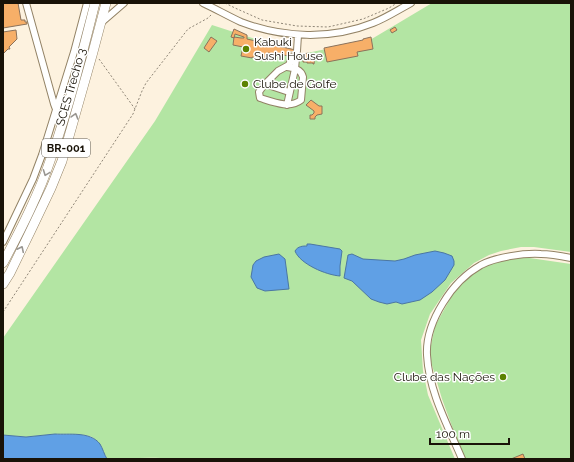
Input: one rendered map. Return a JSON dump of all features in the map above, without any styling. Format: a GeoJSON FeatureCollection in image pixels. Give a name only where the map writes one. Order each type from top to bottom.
{"type":"FeatureCollection","features":[{"type":"Feature","properties":{"kind":"highway","name":"SCES Trecho 3"},"geometry":{"type":"LineString","coordinates":[[3,263],[41,184],[51,159],[75,83],[95,3]]}},
{"type":"Feature","properties":{"kind":"highway","name":"SCES Trecho 3"},"geometry":{"type":"LineString","coordinates":[[3,284],[31,230],[62,161],[106,3]]}},
{"type":"Feature","properties":{"kind":"highway"},"geometry":{"type":"LineString","coordinates":[[3,251],[17,236]]}},
{"type":"Feature","properties":{"kind":"street"},"geometry":{"type":"LineString","coordinates":[[26,3],[56,111],[62,125]]}},
{"type":"Feature","properties":{"kind":"street"},"geometry":{"type":"LineString","coordinates":[[3,242],[33,179],[42,155],[87,3]]}},
{"type":"Feature","properties":{"kind":"street"},"geometry":{"type":"LineString","coordinates":[[101,23],[124,3]]}},
{"type":"Feature","properties":{"kind":"street"},"geometry":{"type":"LineString","coordinates":[[203,3],[218,5]]}},
{"type":"Feature","properties":{"kind":"street"},"geometry":{"type":"LineString","coordinates":[[212,3],[218,5],[225,14],[253,26],[298,35],[320,35],[353,29],[385,18],[411,3]]}},
{"type":"Feature","properties":{"kind":"street"},"geometry":{"type":"LineString","coordinates":[[295,50],[298,35]]}},
{"type":"Feature","properties":{"kind":"street"},"geometry":{"type":"LineString","coordinates":[[287,67],[295,69],[301,72],[303,77],[302,99],[298,103],[287,104],[278,104],[260,98],[259,92],[278,71],[287,67],[294,57],[295,69],[287,104]]}},
{"type":"Feature","properties":{"kind":"street"},"geometry":{"type":"LineString","coordinates":[[266,84],[289,92]]}},
{"type":"Feature","properties":{"kind":"street"},"geometry":{"type":"LineString","coordinates":[[50,89],[54,91],[62,91]]}},
{"type":"Feature","properties":{"kind":"street"},"geometry":{"type":"LineString","coordinates":[[462,459],[437,402],[430,378],[427,354],[428,341],[431,327],[439,309],[454,286],[482,265],[511,256],[528,254],[542,254],[571,258]]}},
{"type":"Feature","properties":{"kind":"path"},"geometry":{"type":"LineString","coordinates":[[225,3],[262,20],[297,26],[328,27],[363,19],[397,3]]}},
{"type":"Feature","properties":{"kind":"path"},"geometry":{"type":"LineString","coordinates":[[3,312],[133,114],[146,83],[188,29],[208,18],[218,5]]}},
{"type":"Feature","properties":{"kind":"path"},"geometry":{"type":"LineString","coordinates":[[93,52],[135,109]]}},
{"type":"Feature","properties":{"kind":"green space"},"geometry":{"type":"Polygon","coordinates":[[[432,3],[571,3],[571,252],[534,247],[521,247],[489,255],[474,263],[451,283],[430,314],[421,340],[423,371],[428,395],[455,459],[107,459],[101,446],[92,437],[84,435],[55,434],[26,437],[3,435],[3,338],[155,121],[212,25],[302,54],[370,40],[432,3]]]}},
{"type":"Feature","properties":{"kind":"green space","name":"Clube das Nações"},"geometry":{"type":"Polygon","coordinates":[[[516,256],[571,264],[571,459],[464,459],[442,399],[429,355],[435,326],[455,290],[482,265],[516,256]]]}},
{"type":"Feature","properties":{"kind":"water"},"geometry":{"type":"Polygon","coordinates":[[[307,244],[340,249],[342,251],[340,276],[328,274],[314,268],[302,260],[295,251],[299,247],[307,246],[307,244]]]}},
{"type":"Feature","properties":{"kind":"water"},"geometry":{"type":"Polygon","coordinates":[[[435,251],[452,256],[454,265],[445,280],[432,292],[420,300],[402,304],[396,302],[387,304],[379,302],[371,299],[352,281],[344,278],[348,255],[352,254],[363,259],[395,261],[435,251]]]}},
{"type":"Feature","properties":{"kind":"water"},"geometry":{"type":"Polygon","coordinates":[[[279,254],[285,259],[289,289],[265,291],[257,288],[251,277],[253,265],[256,261],[264,257],[279,254]]]}},
{"type":"Feature","properties":{"kind":"water"},"geometry":{"type":"Polygon","coordinates":[[[55,434],[79,434],[91,437],[100,444],[107,459],[3,459],[3,435],[26,437],[55,434]]]}},
{"type":"Feature","properties":{"kind":"building"},"geometry":{"type":"Polygon","coordinates":[[[3,3],[18,3],[21,20],[25,20],[27,24],[3,28],[3,3]]]}},
{"type":"Feature","properties":{"kind":"building"},"geometry":{"type":"Polygon","coordinates":[[[395,27],[397,30],[392,33],[390,30],[395,27]]]}},
{"type":"Feature","properties":{"kind":"building"},"geometry":{"type":"Polygon","coordinates":[[[234,29],[247,35],[247,39],[300,51],[298,58],[268,53],[266,61],[241,56],[243,47],[233,45],[234,38],[231,37],[234,29]],[[235,34],[234,37],[244,38],[235,34]]]}},
{"type":"Feature","properties":{"kind":"building"},"geometry":{"type":"Polygon","coordinates":[[[16,30],[17,39],[9,47],[10,49],[3,54],[3,32],[16,30]]]}},
{"type":"Feature","properties":{"kind":"building"},"geometry":{"type":"Polygon","coordinates":[[[211,37],[217,41],[209,52],[204,48],[211,37]]]}},
{"type":"Feature","properties":{"kind":"building"},"geometry":{"type":"Polygon","coordinates":[[[371,37],[373,49],[357,52],[358,56],[327,62],[324,48],[371,37]]]}},
{"type":"Feature","properties":{"kind":"building"},"geometry":{"type":"Polygon","coordinates":[[[309,53],[309,55],[315,55],[314,64],[303,62],[303,54],[309,53]]]}},
{"type":"Feature","properties":{"kind":"building"},"geometry":{"type":"Polygon","coordinates":[[[311,100],[319,106],[322,106],[322,114],[317,115],[315,119],[310,119],[310,115],[314,113],[314,111],[306,105],[311,100]]]}},
{"type":"Feature","properties":{"kind":"building"},"geometry":{"type":"Polygon","coordinates":[[[523,454],[525,459],[511,459],[523,454]]]}},
{"type":"Feature","properties":{"kind":"tunnel"},"geometry":{"type":"LineString","coordinates":[[292,57],[293,50]]}},
{"type":"Feature","properties":{"kind":"place","name":"Kabuki Sushi House"},"geometry":{"type":"Point","coordinates":[246,49]}},
{"type":"Feature","properties":{"kind":"place","name":"Clube de Golfe"},"geometry":{"type":"Point","coordinates":[245,84]}},
{"type":"Feature","properties":{"kind":"place","name":"Clube das Nações"},"geometry":{"type":"Point","coordinates":[503,377]}}]}
